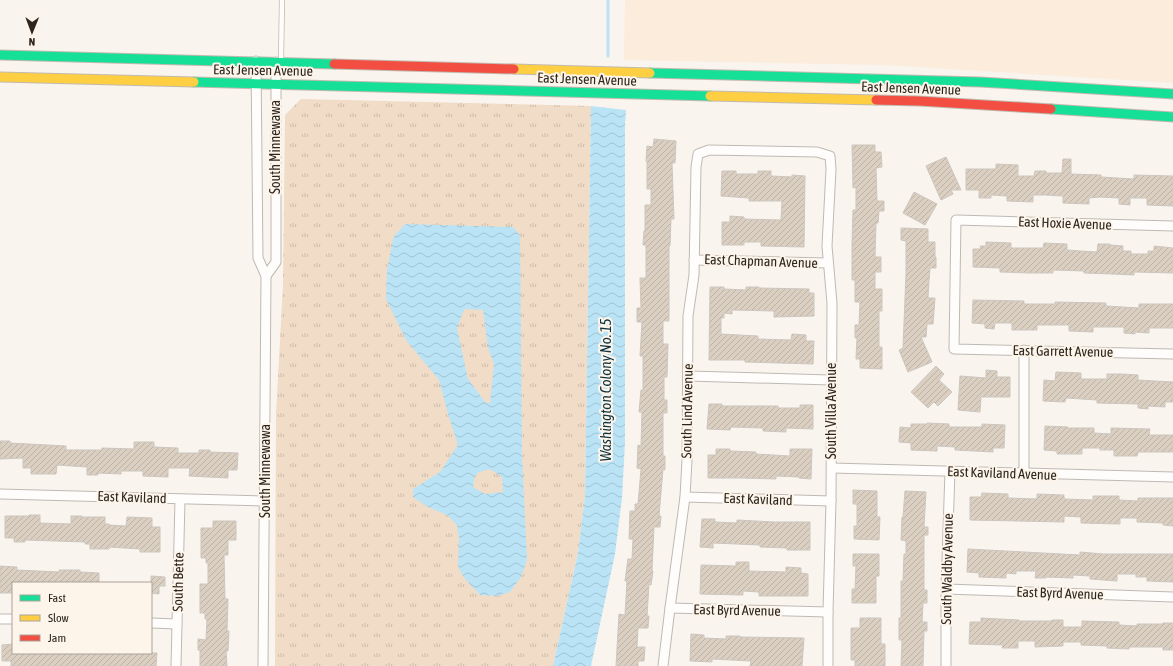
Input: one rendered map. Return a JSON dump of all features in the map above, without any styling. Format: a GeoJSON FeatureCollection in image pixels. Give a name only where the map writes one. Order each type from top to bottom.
{"type":"FeatureCollection","features":[{"type":"Feature","properties":{"kind":"main road","name":"East Jensen Avenue"},"geometry":{"type":"LineString","coordinates":[[0,55],[897,79],[980,82],[1173,94]]}},
{"type":"Feature","properties":{"kind":"main road","name":"East Jensen Avenue"},"geometry":{"type":"LineString","coordinates":[[0,77],[919,101],[1173,117]]}},
{"type":"Feature","properties":{"kind":"street","name":"South Minnewawa"},"geometry":{"type":"LineString","coordinates":[[256,61],[258,258],[266,276],[264,666]]}},
{"type":"Feature","properties":{"kind":"street","name":"South Minnewawa"},"geometry":{"type":"LineString","coordinates":[[266,276],[276,262],[275,85],[278,62]]}},
{"type":"Feature","properties":{"kind":"street","name":"South Villa Avenue"},"geometry":{"type":"LineString","coordinates":[[698,154],[709,150],[816,152],[830,156],[831,169],[827,246],[832,303],[832,468],[828,666]]}},
{"type":"Feature","properties":{"kind":"street","name":"South Lind Avenue"},"geometry":{"type":"LineString","coordinates":[[663,666],[685,497],[687,460],[688,316],[694,275],[696,167],[698,154]]}},
{"type":"Feature","properties":{"kind":"street","name":"East Hoxie Avenue"},"geometry":{"type":"LineString","coordinates":[[954,349],[956,220],[1173,226]]}},
{"type":"Feature","properties":{"kind":"street","name":"East Chapman Avenue"},"geometry":{"type":"LineString","coordinates":[[694,260],[828,263]]}},
{"type":"Feature","properties":{"kind":"street","name":"East Garrett Avenue"},"geometry":{"type":"LineString","coordinates":[[954,349],[1173,354]]}},
{"type":"Feature","properties":{"kind":"street"},"geometry":{"type":"LineString","coordinates":[[1024,350],[1024,474]]}},
{"type":"Feature","properties":{"kind":"street"},"geometry":{"type":"LineString","coordinates":[[688,376],[831,380]]}},
{"type":"Feature","properties":{"kind":"street","name":"East Kaviland Avenue"},"geometry":{"type":"LineString","coordinates":[[832,468],[1173,477]]}},
{"type":"Feature","properties":{"kind":"street","name":"South Waldby Avenue"},"geometry":{"type":"LineString","coordinates":[[946,666],[946,589],[950,471]]}},
{"type":"Feature","properties":{"kind":"street","name":"East Kaviland"},"geometry":{"type":"LineString","coordinates":[[0,494],[264,501]]}},
{"type":"Feature","properties":{"kind":"street","name":"East Kaviland"},"geometry":{"type":"LineString","coordinates":[[685,497],[831,501]]}},
{"type":"Feature","properties":{"kind":"street","name":"South Bette"},"geometry":{"type":"LineString","coordinates":[[176,666],[180,499]]}},
{"type":"Feature","properties":{"kind":"street","name":"East Byrd Avenue"},"geometry":{"type":"LineString","coordinates":[[946,589],[1173,597]]}},
{"type":"Feature","properties":{"kind":"street","name":"East Byrd Avenue"},"geometry":{"type":"LineString","coordinates":[[670,608],[828,612]]}},
{"type":"Feature","properties":{"kind":"street"},"geometry":{"type":"LineString","coordinates":[[0,619],[12,619]]}},
{"type":"Feature","properties":{"kind":"street"},"geometry":{"type":"LineString","coordinates":[[152,623],[177,624]]}},
{"type":"Feature","properties":{"kind":"lane"},"geometry":{"type":"LineString","coordinates":[[278,62],[282,0]]}},
{"type":"Feature","properties":{"kind":"shaded area"},"geometry":{"type":"Polygon","coordinates":[[[625,0],[1173,0],[1173,83],[885,65],[624,60],[625,0]]]}},
{"type":"Feature","properties":{"kind":"green space"},"geometry":{"type":"Polygon","coordinates":[[[301,99],[591,106],[585,496],[578,553],[553,666],[275,666],[276,414],[283,285],[285,115],[301,99]]]}},
{"type":"Feature","properties":{"kind":"water"},"geometry":{"type":"Polygon","coordinates":[[[591,106],[626,110],[625,442],[622,498],[615,554],[591,666],[553,666],[578,553],[585,496],[591,106]]]}},
{"type":"Feature","properties":{"kind":"water"},"geometry":{"type":"Polygon","coordinates":[[[405,224],[513,227],[520,235],[522,456],[527,560],[521,577],[510,592],[497,596],[480,595],[467,581],[459,569],[459,537],[457,525],[447,515],[428,507],[413,497],[413,489],[440,472],[458,445],[439,380],[406,340],[386,299],[387,270],[395,235],[405,224]],[[465,309],[457,329],[468,379],[486,403],[490,403],[494,364],[488,348],[483,310],[465,309]],[[490,469],[479,472],[475,476],[473,487],[485,494],[503,492],[502,477],[490,469]]]}},
{"type":"Feature","properties":{"kind":"building"},"geometry":{"type":"Polygon","coordinates":[[[654,139],[676,141],[675,163],[672,163],[674,219],[671,219],[669,246],[669,321],[663,321],[663,344],[668,344],[667,377],[664,377],[664,400],[667,400],[667,413],[663,413],[663,456],[665,456],[665,470],[663,469],[659,516],[661,516],[660,527],[654,527],[653,571],[651,585],[649,584],[647,616],[649,616],[648,628],[638,628],[637,647],[645,647],[644,661],[638,661],[638,666],[616,666],[619,614],[625,615],[627,581],[625,581],[628,559],[632,559],[633,539],[629,539],[630,511],[635,511],[635,504],[638,504],[641,469],[637,468],[638,445],[641,446],[642,412],[639,412],[641,390],[643,390],[643,356],[640,356],[642,322],[637,322],[637,308],[641,308],[640,278],[646,278],[646,245],[643,245],[645,231],[645,205],[651,205],[651,189],[647,189],[647,146],[653,147],[654,139]]]}},
{"type":"Feature","properties":{"kind":"building"},"geometry":{"type":"Polygon","coordinates":[[[852,145],[875,145],[875,152],[881,152],[882,167],[876,168],[877,201],[884,201],[884,211],[879,211],[878,223],[876,223],[875,257],[881,257],[881,272],[875,272],[875,289],[882,289],[882,311],[879,311],[879,347],[882,347],[882,369],[860,368],[860,359],[856,359],[857,338],[855,338],[855,325],[859,325],[860,302],[855,302],[855,280],[852,280],[853,210],[856,210],[856,187],[853,188],[852,145]]]}},
{"type":"Feature","properties":{"kind":"building"},"geometry":{"type":"Polygon","coordinates":[[[946,157],[961,190],[951,190],[953,194],[941,200],[926,166],[946,157]]]}},
{"type":"Feature","properties":{"kind":"building"},"geometry":{"type":"Polygon","coordinates":[[[1063,159],[1071,159],[1071,174],[1101,175],[1101,177],[1134,179],[1134,175],[1173,176],[1173,206],[1147,205],[1147,198],[1130,198],[1130,205],[1119,204],[1119,198],[1100,197],[1089,198],[1089,204],[1063,203],[1063,196],[1045,195],[1033,195],[1033,202],[1007,201],[1007,196],[991,195],[991,198],[979,198],[979,190],[966,190],[966,169],[996,169],[996,164],[1018,165],[1018,176],[1034,176],[1035,171],[1062,173],[1063,159]]]}},
{"type":"Feature","properties":{"kind":"building"},"geometry":{"type":"Polygon","coordinates":[[[722,171],[736,171],[736,174],[758,174],[758,171],[771,171],[771,176],[805,176],[804,247],[761,246],[761,242],[744,242],[744,245],[722,245],[722,222],[730,222],[730,216],[744,217],[744,219],[781,220],[782,201],[749,201],[749,198],[721,196],[722,171]]]}},
{"type":"Feature","properties":{"kind":"building"},"geometry":{"type":"Polygon","coordinates":[[[914,192],[937,204],[925,225],[903,213],[914,192]]]}},
{"type":"Feature","properties":{"kind":"building"},"geometry":{"type":"Polygon","coordinates":[[[901,228],[928,229],[928,242],[935,242],[936,257],[936,268],[930,268],[928,298],[935,298],[933,324],[927,324],[926,337],[921,337],[932,362],[908,372],[899,350],[903,348],[906,274],[906,241],[901,240],[901,228]]]}},
{"type":"Feature","properties":{"kind":"building"},"geometry":{"type":"Polygon","coordinates":[[[986,242],[1011,243],[1011,248],[1043,248],[1044,243],[1067,244],[1067,250],[1097,252],[1098,244],[1110,244],[1123,246],[1123,251],[1131,251],[1131,254],[1148,254],[1148,251],[1154,251],[1154,246],[1173,248],[1173,273],[1134,272],[1134,275],[1053,270],[1053,273],[1029,273],[1000,272],[1000,268],[973,267],[973,249],[981,249],[980,246],[986,246],[986,242]]]}},
{"type":"Feature","properties":{"kind":"building"},"geometry":{"type":"Polygon","coordinates":[[[710,287],[746,290],[746,287],[809,289],[809,293],[814,293],[814,316],[774,317],[774,311],[732,310],[732,314],[724,313],[724,318],[721,318],[721,334],[758,336],[758,339],[791,340],[792,334],[806,335],[806,341],[814,341],[813,364],[745,362],[745,360],[709,360],[710,287]]]}},
{"type":"Feature","properties":{"kind":"building"},"geometry":{"type":"Polygon","coordinates":[[[973,300],[1024,301],[1024,304],[1055,304],[1055,302],[1106,303],[1106,306],[1139,308],[1139,304],[1173,304],[1173,328],[1149,328],[1149,333],[1135,332],[1135,334],[1124,333],[1124,327],[1093,327],[1093,332],[1069,331],[1069,325],[1037,325],[1037,330],[1012,330],[1012,323],[995,323],[994,329],[985,328],[985,324],[972,323],[973,300]]]}},
{"type":"Feature","properties":{"kind":"building"},"geometry":{"type":"Polygon","coordinates":[[[936,366],[944,374],[939,380],[952,392],[938,406],[934,402],[928,408],[911,392],[936,366]]]}},
{"type":"Feature","properties":{"kind":"building"},"geometry":{"type":"Polygon","coordinates":[[[986,370],[997,371],[997,377],[1010,377],[1010,397],[981,397],[980,412],[958,410],[960,376],[986,378],[986,370]]]}},
{"type":"Feature","properties":{"kind":"building"},"geometry":{"type":"Polygon","coordinates":[[[1056,372],[1081,373],[1081,379],[1107,379],[1107,374],[1122,374],[1138,375],[1138,380],[1173,382],[1173,402],[1165,402],[1165,407],[1148,406],[1148,409],[1138,408],[1138,404],[1097,403],[1097,400],[1066,398],[1065,402],[1043,401],[1044,380],[1055,381],[1056,372]]]}},
{"type":"Feature","properties":{"kind":"building"},"geometry":{"type":"Polygon","coordinates":[[[709,404],[722,404],[722,406],[778,406],[778,408],[800,408],[800,405],[813,405],[813,429],[786,428],[786,432],[763,431],[763,428],[731,427],[730,430],[707,429],[709,404]]]}},
{"type":"Feature","properties":{"kind":"building"},"geometry":{"type":"Polygon","coordinates":[[[911,424],[949,424],[949,427],[982,427],[982,424],[1005,425],[1004,448],[993,448],[993,452],[955,450],[955,447],[937,446],[937,451],[911,450],[911,443],[899,442],[900,427],[911,428],[911,424]]]}},
{"type":"Feature","properties":{"kind":"building"},"geometry":{"type":"Polygon","coordinates":[[[1045,426],[1094,428],[1094,433],[1111,434],[1111,428],[1150,429],[1149,435],[1173,435],[1173,452],[1138,452],[1137,456],[1114,456],[1114,450],[1082,448],[1082,454],[1057,454],[1057,451],[1044,450],[1045,426]]]}},
{"type":"Feature","properties":{"kind":"building"},"geometry":{"type":"Polygon","coordinates":[[[0,441],[10,441],[10,443],[66,446],[66,450],[102,450],[102,448],[134,449],[134,442],[154,442],[154,447],[178,448],[178,453],[199,453],[199,450],[210,450],[210,452],[238,453],[237,470],[228,470],[228,478],[189,476],[190,468],[168,468],[168,477],[143,476],[143,471],[121,471],[121,474],[98,473],[98,475],[87,475],[87,467],[57,465],[56,474],[31,474],[31,468],[23,468],[23,458],[0,459],[0,441]]]}},
{"type":"Feature","properties":{"kind":"building"},"geometry":{"type":"Polygon","coordinates":[[[716,449],[730,449],[730,451],[790,456],[790,449],[812,449],[811,479],[776,476],[776,479],[708,478],[708,455],[716,455],[716,449]]]}},
{"type":"Feature","properties":{"kind":"building"},"geometry":{"type":"Polygon","coordinates":[[[853,490],[877,491],[877,517],[880,517],[879,540],[854,539],[854,526],[857,526],[857,504],[853,504],[853,490]]]}},
{"type":"Feature","properties":{"kind":"building"},"geometry":{"type":"Polygon","coordinates":[[[905,491],[926,492],[924,527],[928,527],[928,535],[924,535],[924,590],[927,590],[927,603],[923,603],[922,622],[927,622],[927,631],[924,631],[923,666],[901,666],[902,640],[899,640],[899,618],[901,618],[901,581],[903,581],[904,554],[906,554],[906,541],[901,540],[905,491]]]}},
{"type":"Feature","properties":{"kind":"building"},"geometry":{"type":"Polygon","coordinates":[[[982,493],[1008,494],[1008,498],[1037,499],[1037,494],[1064,495],[1064,499],[1093,500],[1093,496],[1119,496],[1119,500],[1138,501],[1138,498],[1173,498],[1173,526],[1163,525],[1163,523],[1137,522],[1137,518],[1120,518],[1120,524],[1081,523],[1081,517],[1064,516],[1064,522],[970,520],[970,497],[981,497],[982,493]]]}},
{"type":"Feature","properties":{"kind":"building"},"geometry":{"type":"Polygon","coordinates":[[[40,515],[40,523],[71,524],[71,516],[82,516],[105,517],[105,524],[126,526],[127,517],[152,518],[152,527],[160,527],[160,552],[140,552],[140,549],[109,547],[109,549],[90,549],[90,544],[85,544],[85,542],[25,540],[25,542],[14,542],[14,538],[5,538],[5,516],[40,515]]]}},
{"type":"Feature","properties":{"kind":"building"},"geometry":{"type":"Polygon","coordinates":[[[702,519],[715,519],[715,522],[737,523],[737,520],[810,522],[810,550],[787,550],[787,548],[760,547],[760,545],[713,543],[713,548],[700,547],[702,519]]]}},
{"type":"Feature","properties":{"kind":"building"},"geometry":{"type":"Polygon","coordinates":[[[213,521],[236,521],[236,540],[228,540],[228,555],[224,555],[225,599],[228,599],[227,631],[229,631],[228,651],[226,651],[227,666],[200,666],[200,650],[198,650],[198,639],[206,640],[207,619],[205,619],[205,613],[200,613],[200,584],[208,584],[208,563],[206,563],[206,558],[201,558],[201,528],[213,528],[213,521]]]}},
{"type":"Feature","properties":{"kind":"building"},"geometry":{"type":"Polygon","coordinates":[[[968,549],[1080,555],[1080,552],[1103,554],[1173,554],[1173,582],[1147,581],[1147,577],[1136,577],[1136,574],[1117,574],[1117,581],[1090,579],[1090,576],[1073,575],[1073,578],[1035,578],[1036,571],[1016,571],[1016,574],[1006,573],[1006,578],[979,577],[979,573],[967,572],[968,549]]]}},
{"type":"Feature","properties":{"kind":"building"},"geometry":{"type":"Polygon","coordinates":[[[853,554],[879,554],[879,576],[876,576],[876,603],[852,603],[852,589],[855,589],[856,566],[853,566],[853,554]]]}},
{"type":"Feature","properties":{"kind":"building"},"geometry":{"type":"Polygon","coordinates":[[[736,562],[749,562],[749,571],[786,572],[786,567],[801,568],[801,573],[808,574],[808,596],[759,596],[759,592],[743,591],[743,595],[700,594],[701,565],[736,566],[736,562]]]}},
{"type":"Feature","properties":{"kind":"building"},"geometry":{"type":"Polygon","coordinates":[[[0,566],[17,567],[17,570],[59,572],[59,570],[80,570],[80,572],[99,573],[99,582],[12,582],[12,593],[0,593],[0,566]]]}},
{"type":"Feature","properties":{"kind":"building"},"geometry":{"type":"Polygon","coordinates":[[[151,576],[165,577],[165,586],[159,586],[159,594],[152,593],[151,576]]]}},
{"type":"Feature","properties":{"kind":"building"},"geometry":{"type":"Polygon","coordinates":[[[860,618],[881,618],[881,644],[885,644],[885,666],[855,666],[855,660],[851,660],[851,628],[860,628],[860,618]]]}},
{"type":"Feature","properties":{"kind":"building"},"geometry":{"type":"Polygon","coordinates":[[[981,618],[1019,621],[1063,620],[1063,627],[1082,627],[1082,621],[1119,622],[1119,625],[1137,626],[1137,624],[1173,623],[1173,650],[1163,650],[1163,647],[1129,647],[1129,649],[1107,648],[1107,646],[1081,645],[1081,642],[1063,642],[1063,646],[1035,647],[1035,641],[1018,641],[1018,648],[1002,648],[1003,645],[969,644],[970,622],[981,622],[981,618]]]}},
{"type":"Feature","properties":{"kind":"building"},"geometry":{"type":"Polygon","coordinates":[[[691,634],[704,635],[704,638],[726,639],[726,636],[804,638],[802,666],[750,666],[751,661],[712,659],[712,662],[690,661],[691,634]]]}},
{"type":"Feature","properties":{"kind":"building"},"geometry":{"type":"Polygon","coordinates":[[[12,644],[12,654],[157,653],[156,666],[11,666],[11,661],[2,661],[2,645],[12,644]]]}},
{"type":"Feature","properties":{"kind":"waterway","name":"Washington Colony No. 15"},"geometry":{"type":"LineString","coordinates":[[608,0],[608,56]]}},
{"type":"Feature","properties":{"kind":"traffic: fast"},"geometry":{"type":"LineString","coordinates":[[0,55],[334,64]]}},
{"type":"Feature","properties":{"kind":"traffic: fast"},"geometry":{"type":"LineString","coordinates":[[650,73],[980,82],[1173,94]]}},
{"type":"Feature","properties":{"kind":"traffic: fast"},"geometry":{"type":"LineString","coordinates":[[194,82],[710,96]]}},
{"type":"Feature","properties":{"kind":"traffic: fast"},"geometry":{"type":"LineString","coordinates":[[1051,109],[1173,117]]}},
{"type":"Feature","properties":{"kind":"traffic: slow"},"geometry":{"type":"LineString","coordinates":[[514,69],[650,73]]}},
{"type":"Feature","properties":{"kind":"traffic: slow"},"geometry":{"type":"LineString","coordinates":[[0,77],[194,82]]}},
{"type":"Feature","properties":{"kind":"traffic: slow"},"geometry":{"type":"LineString","coordinates":[[710,96],[876,100]]}},
{"type":"Feature","properties":{"kind":"traffic: jam"},"geometry":{"type":"LineString","coordinates":[[334,64],[514,69]]}},
{"type":"Feature","properties":{"kind":"traffic: jam"},"geometry":{"type":"LineString","coordinates":[[876,100],[919,101],[1051,109]]}}]}
